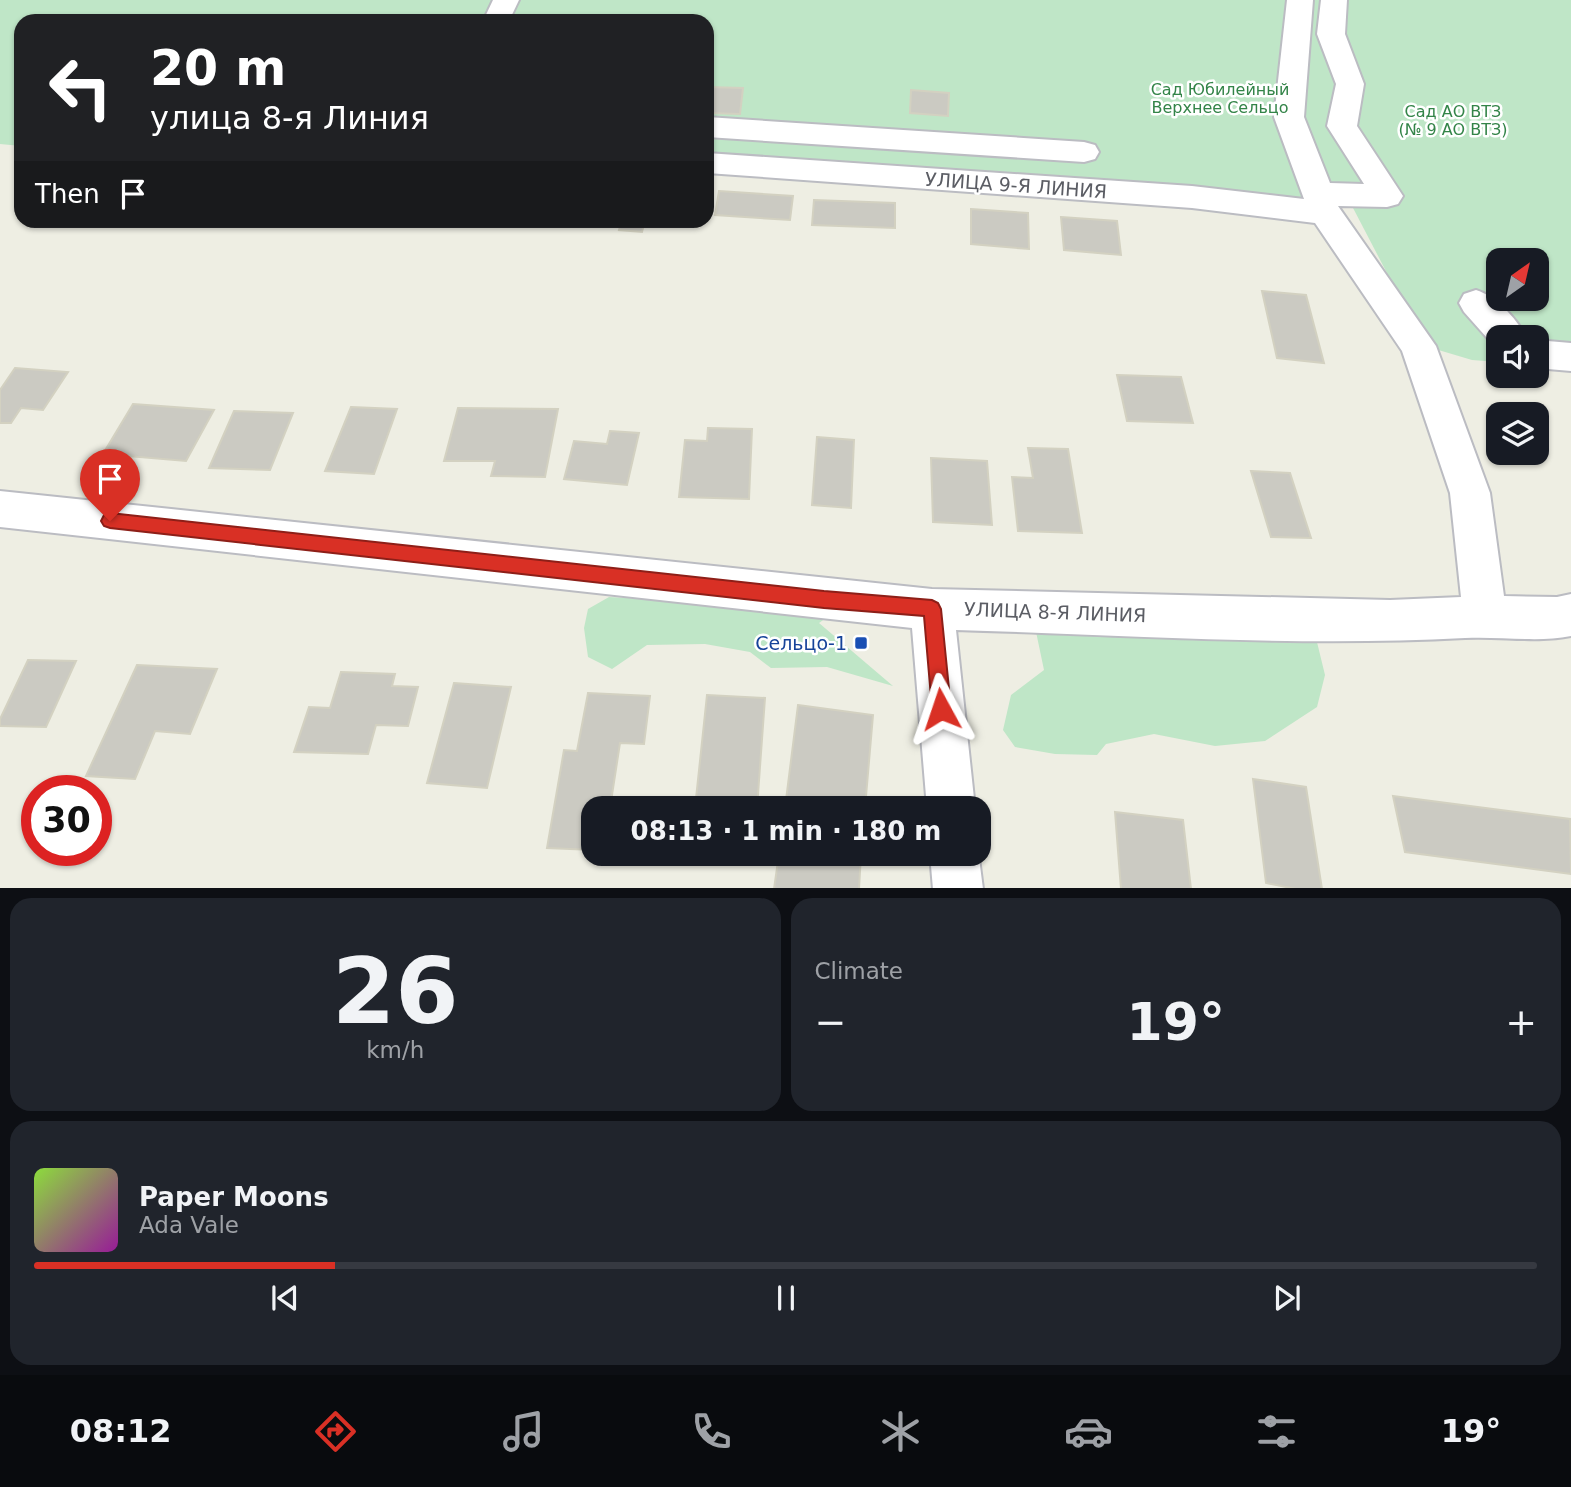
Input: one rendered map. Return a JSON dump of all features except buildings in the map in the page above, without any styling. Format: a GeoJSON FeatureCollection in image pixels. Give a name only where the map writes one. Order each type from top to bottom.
{"type":"FeatureCollection","features":[{"type":"Feature","properties":{"kind":"street"},"geometry":{"type":"LineString","coordinates":[[1300,0],[1289,117],[1322,204],[1418,346],[1470,493],[1485,616]]}},
{"type":"Feature","properties":{"kind":"street","name":"УЛИЦА 9-Я ЛИНИЯ"},"geometry":{"type":"LineString","coordinates":[[714,163],[1322,204],[1387,196],[1342,126],[1350,84],[1331,34],[1334,0]]}},
{"type":"Feature","properties":{"kind":"street"},"geometry":{"type":"LineString","coordinates":[[714,127],[1084,152]]}},
{"type":"Feature","properties":{"kind":"street"},"geometry":{"type":"LineString","coordinates":[[1476,303],[1497,325]]}},
{"type":"Feature","properties":{"kind":"street"},"geometry":{"type":"LineString","coordinates":[[1549,355],[1571,357]]}},
{"type":"Feature","properties":{"kind":"street","name":"УЛИЦА 8-Я ЛИНИЯ"},"geometry":{"type":"LineString","coordinates":[[0,509],[824,600],[932,609],[1390,621],[1485,616],[1557,618],[1571,615]]}},
{"type":"Feature","properties":{"kind":"street"},"geometry":{"type":"LineString","coordinates":[[932,609],[949,796]]}},
{"type":"Feature","properties":{"kind":"street"},"geometry":{"type":"LineString","coordinates":[[956,866],[958,888]]}},
{"type":"Feature","properties":{"kind":"green space","name":"Сад Юбилейный Верхнее Сельцо"},"geometry":{"type":"Polygon","coordinates":[[[0,0],[1571,0],[1571,367],[1549,366],[1549,325],[1486,325],[1486,361],[1472,360],[1425,346],[1352,206],[714,159],[714,14],[14,14],[14,145],[0,144],[0,0]]]}},
{"type":"Feature","properties":{"kind":"green space"},"geometry":{"type":"Polygon","coordinates":[[[609,597],[837,610],[819,623],[893,686],[827,667],[771,668],[750,652],[705,644],[647,645],[612,669],[588,657],[584,628],[588,609],[609,597]]]}},
{"type":"Feature","properties":{"kind":"green space"},"geometry":{"type":"Polygon","coordinates":[[[1035,627],[1316,638],[1325,675],[1317,707],[1265,741],[1215,746],[1154,734],[1106,744],[1097,755],[1055,754],[1015,747],[1003,730],[1011,695],[1044,670],[1035,627]]]}},
{"type":"Feature","properties":{"kind":"place","name":"Сельцо-1"},"geometry":{"type":"Point","coordinates":[861,643]}},
{"type":"Feature","properties":{"kind":"route"},"geometry":{"type":"LineString","coordinates":[[110,521],[824,600],[932,609],[941,709]]}},
{"type":"Feature","properties":{"kind":"park label","name":"Сад АО ВТЗ (№ 9 АО ВТЗ)"},"geometry":{"type":"Point","coordinates":[1453,120]}}]}
